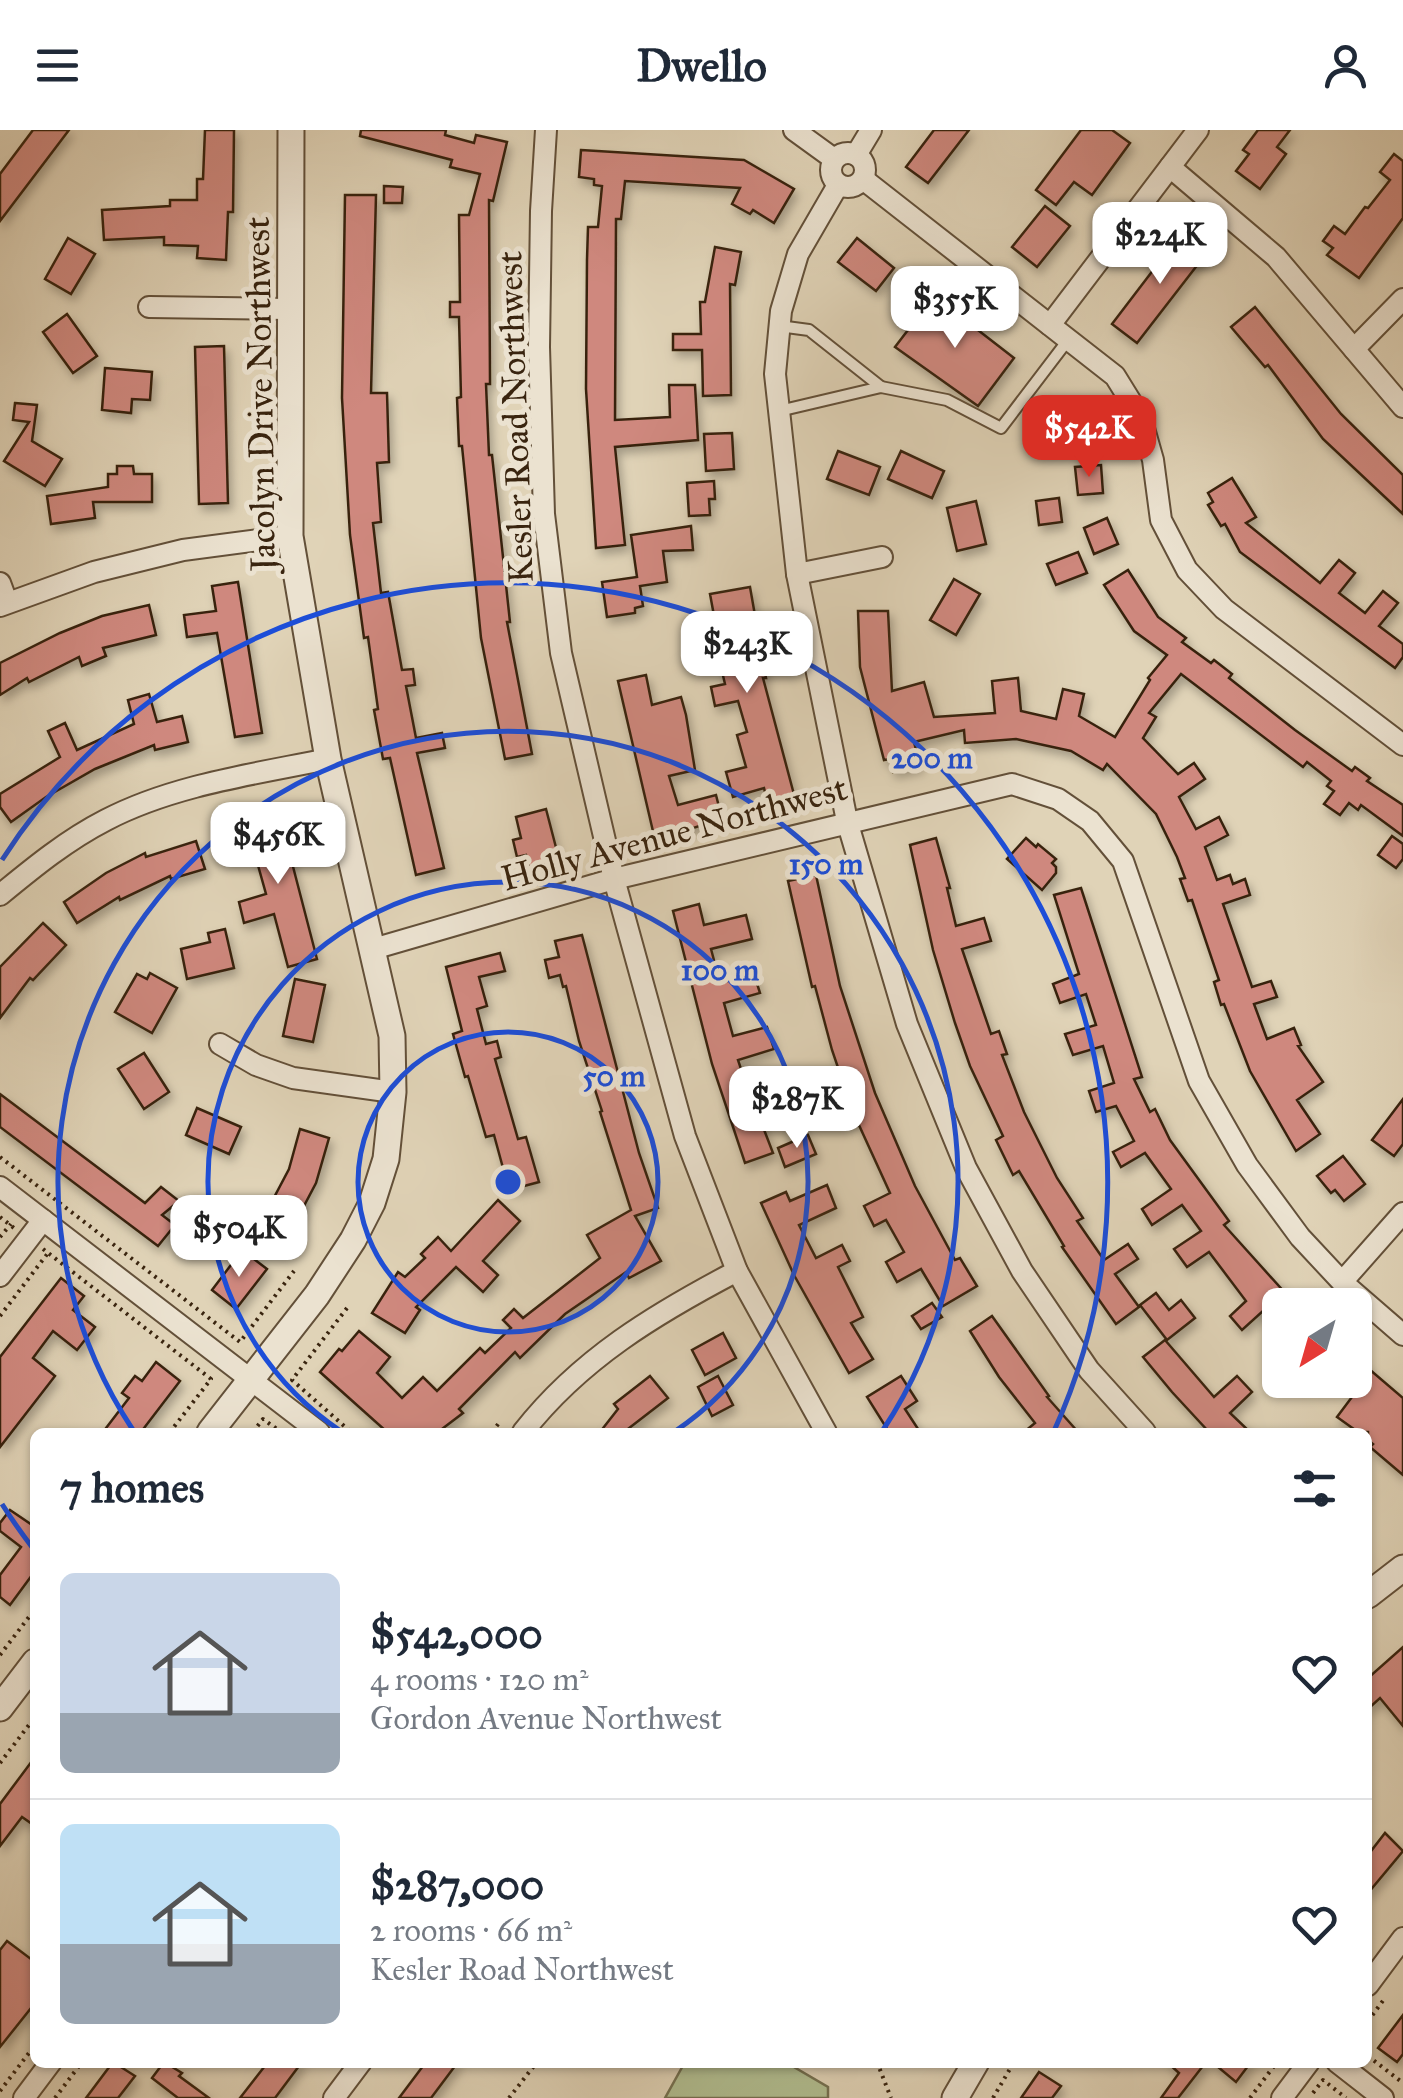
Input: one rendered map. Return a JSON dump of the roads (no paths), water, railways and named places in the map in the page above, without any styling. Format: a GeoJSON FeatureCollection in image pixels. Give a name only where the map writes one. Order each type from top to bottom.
{"type":"FeatureCollection","features":[{"type":"Feature","properties":{"kind":"street","name":"Jacolyn Drive Northwest"},"geometry":{"type":"LineString","coordinates":[[213,1428],[336,1267],[366,1216],[386,1159],[393,1092],[392,1036],[328,759],[290,536],[291,130]]}},
{"type":"Feature","properties":{"kind":"street","name":"Kesler Road Northwest"},"geometry":{"type":"LineString","coordinates":[[546,130],[539,347],[544,514],[561,653],[614,879],[685,1136],[736,1272],[823,1428]]}},
{"type":"Feature","properties":{"kind":"street"},"geometry":{"type":"LineString","coordinates":[[794,130],[834,158]]}},
{"type":"Feature","properties":{"kind":"street"},"geometry":{"type":"LineString","coordinates":[[856,155],[870,130]]}},
{"type":"Feature","properties":{"kind":"street"},"geometry":{"type":"LineString","coordinates":[[1050,325],[1198,130]]}},
{"type":"Feature","properties":{"kind":"street"},"geometry":{"type":"LineString","coordinates":[[845,152],[856,155],[865,168],[863,179],[854,186],[838,185],[831,176],[834,158],[845,152]]}},
{"type":"Feature","properties":{"kind":"street"},"geometry":{"type":"LineString","coordinates":[[1170,167],[1276,257],[1403,407]]}},
{"type":"Feature","properties":{"kind":"street"},"geometry":{"type":"LineString","coordinates":[[863,179],[1115,376],[1141,418],[1153,460],[1161,520],[1187,570],[1224,609],[1403,745]]}},
{"type":"Feature","properties":{"kind":"street"},"geometry":{"type":"LineString","coordinates":[[838,185],[798,254],[780,326],[774,374],[797,574],[847,821],[907,1024],[966,1168],[1022,1271],[1090,1370],[1141,1428]]}},
{"type":"Feature","properties":{"kind":"street"},"geometry":{"type":"LineString","coordinates":[[1354,349],[1403,299]]}},
{"type":"Feature","properties":{"kind":"street"},"geometry":{"type":"LineString","coordinates":[[148,307],[288,309]]}},
{"type":"Feature","properties":{"kind":"street"},"geometry":{"type":"LineString","coordinates":[[2,597],[184,550],[290,536]]}},
{"type":"Feature","properties":{"kind":"street"},"geometry":{"type":"LineString","coordinates":[[797,574],[882,557]]}},
{"type":"Feature","properties":{"kind":"street"},"geometry":{"type":"LineString","coordinates":[[0,895],[55,850],[109,818],[231,779],[328,759]]}},
{"type":"Feature","properties":{"kind":"street","name":"Holly Avenue Northwest"},"geometry":{"type":"LineString","coordinates":[[373,949],[614,879],[1012,784],[1058,799],[1090,821],[1123,861],[1199,1082],[1247,1165],[1300,1236],[1342,1282],[1403,1335]]}},
{"type":"Feature","properties":{"kind":"street"},"geometry":{"type":"LineString","coordinates":[[220,1044],[256,1065],[293,1078],[393,1092]]}},
{"type":"Feature","properties":{"kind":"street"},"geometry":{"type":"LineString","coordinates":[[0,1187],[313,1428]]}},
{"type":"Feature","properties":{"kind":"street"},"geometry":{"type":"LineString","coordinates":[[1342,1282],[1403,1213]]}},
{"type":"Feature","properties":{"kind":"street"},"geometry":{"type":"LineString","coordinates":[[0,1276],[43,1220]]}},
{"type":"Feature","properties":{"kind":"street"},"geometry":{"type":"LineString","coordinates":[[525,1428],[541,1408],[616,1341],[736,1272]]}},
{"type":"Feature","properties":{"kind":"street"},"geometry":{"type":"LineString","coordinates":[[1372,1592],[1403,1568]]}},
{"type":"Feature","properties":{"kind":"street"},"geometry":{"type":"LineString","coordinates":[[0,1708],[30,1669]]}},
{"type":"Feature","properties":{"kind":"street"},"geometry":{"type":"LineString","coordinates":[[1372,1980],[1403,1938]]}},
{"type":"Feature","properties":{"kind":"street"},"geometry":{"type":"LineString","coordinates":[[24,2098],[46,2068]]}},
{"type":"Feature","properties":{"kind":"street"},"geometry":{"type":"LineString","coordinates":[[334,2098],[356,2068]]}},
{"type":"Feature","properties":{"kind":"street"},"geometry":{"type":"LineString","coordinates":[[956,2098],[973,2068]]}},
{"type":"Feature","properties":{"kind":"street"},"geometry":{"type":"LineString","coordinates":[[1282,2098],[1304,2068]]}},
{"type":"Feature","properties":{"kind":"street"},"geometry":{"type":"LineString","coordinates":[[1345,2068],[1383,2098]]}},
{"type":"Feature","properties":{"kind":"lane"},"geometry":{"type":"LineString","coordinates":[[780,326],[809,330],[880,387]]}},
{"type":"Feature","properties":{"kind":"lane"},"geometry":{"type":"LineString","coordinates":[[778,412],[880,387],[947,400],[1001,428],[1068,339]]}}]}
